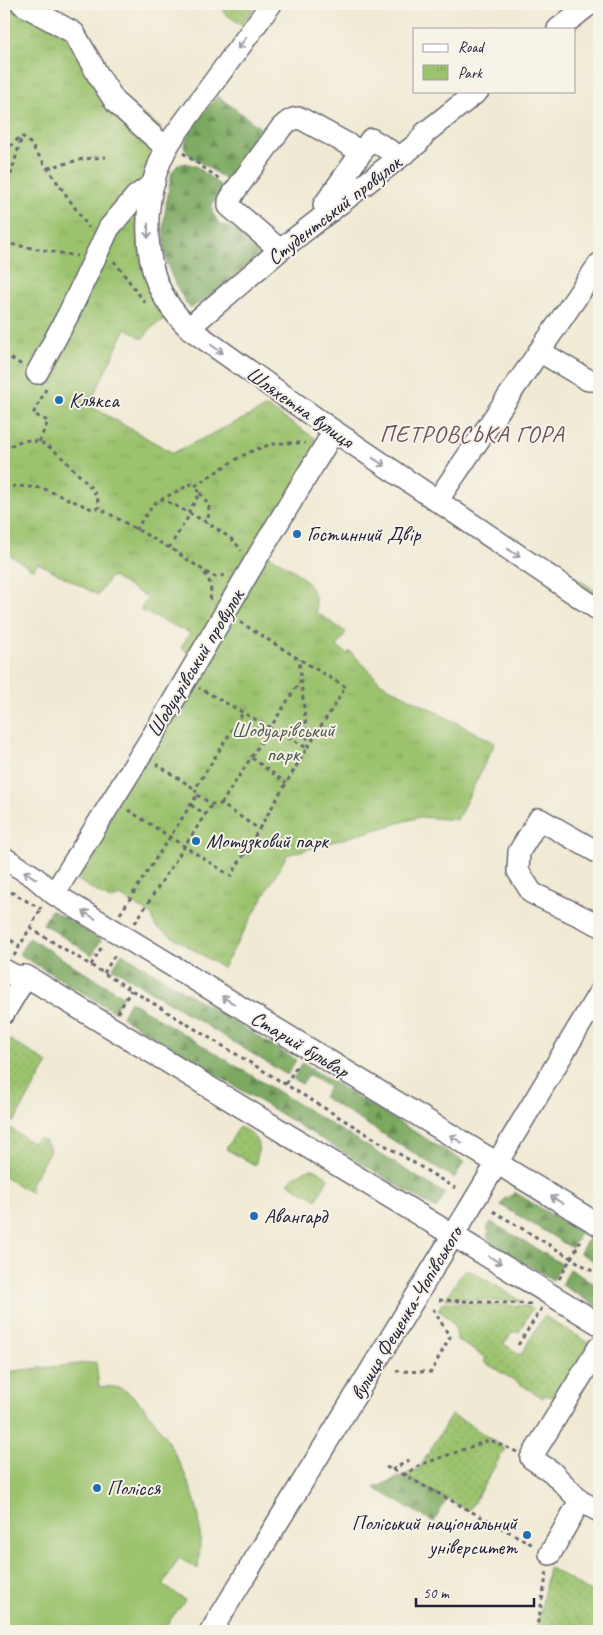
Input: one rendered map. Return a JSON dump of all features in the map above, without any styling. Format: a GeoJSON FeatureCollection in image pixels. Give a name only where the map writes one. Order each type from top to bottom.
{"type":"FeatureCollection","features":[{"type":"Feature","properties":{"kind":"street"},"geometry":{"type":"LineString","coordinates":[[22,4],[74,33],[116,103],[171,148]]}},
{"type":"Feature","properties":{"kind":"street","name":"Шляхетна вулиця"},"geometry":{"type":"LineString","coordinates":[[271,4],[171,148],[154,183],[148,230],[154,272],[171,307],[190,329],[330,438],[437,501],[599,610]]}},
{"type":"Feature","properties":{"kind":"street"},"geometry":{"type":"LineString","coordinates":[[559,28],[590,4]]}},
{"type":"Feature","properties":{"kind":"street","name":"Студентський провулок"},"geometry":{"type":"LineString","coordinates":[[190,329],[199,319],[280,250],[400,158],[418,143],[425,133],[477,92]]}},
{"type":"Feature","properties":{"kind":"street"},"geometry":{"type":"LineString","coordinates":[[280,250],[229,206],[229,201],[282,128],[288,121],[294,118],[308,121],[362,152]]}},
{"type":"Feature","properties":{"kind":"street"},"geometry":{"type":"LineString","coordinates":[[332,211],[324,205],[371,139],[400,158]]}},
{"type":"Feature","properties":{"kind":"street"},"geometry":{"type":"LineString","coordinates":[[42,381],[68,315],[109,228],[136,196],[154,183]]}},
{"type":"Feature","properties":{"kind":"street"},"geometry":{"type":"LineString","coordinates":[[437,501],[599,264]]}},
{"type":"Feature","properties":{"kind":"street"},"geometry":{"type":"LineString","coordinates":[[540,351],[588,380],[599,380]]}},
{"type":"Feature","properties":{"kind":"street","name":"Шодуарівський провулок"},"geometry":{"type":"LineString","coordinates":[[54,894],[186,680],[217,610],[261,551],[330,438]]}},
{"type":"Feature","properties":{"kind":"street"},"geometry":{"type":"LineString","coordinates":[[598,921],[532,893],[518,870],[519,852],[539,819],[599,853]]}},
{"type":"Feature","properties":{"kind":"street","name":"Старий бульвар"},"geometry":{"type":"LineString","coordinates":[[4,858],[33,876],[54,894],[498,1164],[593,1229]]}},
{"type":"Feature","properties":{"kind":"street"},"geometry":{"type":"LineString","coordinates":[[9,963],[15,976],[26,976],[454,1234],[599,1324]]}},
{"type":"Feature","properties":{"kind":"street"},"geometry":{"type":"LineString","coordinates":[[4,1013],[26,976]]}},
{"type":"Feature","properties":{"kind":"street","name":"вулиця Фещенка-Чопівського"},"geometry":{"type":"LineString","coordinates":[[212,1631],[498,1164],[599,993]]}},
{"type":"Feature","properties":{"kind":"street"},"geometry":{"type":"LineString","coordinates":[[599,1347],[531,1458],[552,1472],[580,1502],[599,1511]]}},
{"type":"Feature","properties":{"kind":"street"},"geometry":{"type":"LineString","coordinates":[[550,1554],[580,1502]]}},
{"type":"Feature","properties":{"kind":"path"},"geometry":{"type":"LineString","coordinates":[[22,136],[30,143]]}},
{"type":"Feature","properties":{"kind":"path"},"geometry":{"type":"LineString","coordinates":[[4,152],[22,136]]}},
{"type":"Feature","properties":{"kind":"path"},"geometry":{"type":"LineString","coordinates":[[4,198],[22,136]]}},
{"type":"Feature","properties":{"kind":"path"},"geometry":{"type":"LineString","coordinates":[[171,148],[235,191]]}},
{"type":"Feature","properties":{"kind":"path"},"geometry":{"type":"LineString","coordinates":[[48,168],[83,159],[106,156]]}},
{"type":"Feature","properties":{"kind":"path"},"geometry":{"type":"LineString","coordinates":[[4,242],[57,251],[94,262]]}},
{"type":"Feature","properties":{"kind":"path"},"geometry":{"type":"LineString","coordinates":[[39,442],[48,421],[33,414],[42,381]]}},
{"type":"Feature","properties":{"kind":"path"},"geometry":{"type":"LineString","coordinates":[[195,486],[225,466],[263,447],[330,438]]}},
{"type":"Feature","properties":{"kind":"path"},"geometry":{"type":"LineString","coordinates":[[4,452],[14,443],[21,440],[39,442],[52,448],[91,487],[97,498],[99,508]]}},
{"type":"Feature","properties":{"kind":"path"},"geometry":{"type":"LineString","coordinates":[[135,530],[154,504],[191,484],[195,486],[209,505],[208,523]]}},
{"type":"Feature","properties":{"kind":"path"},"geometry":{"type":"LineString","coordinates":[[4,487],[42,488],[92,508],[99,508],[215,577],[225,576],[229,573]]}},
{"type":"Feature","properties":{"kind":"path"},"geometry":{"type":"LineString","coordinates":[[169,548],[200,493]]}},
{"type":"Feature","properties":{"kind":"path"},"geometry":{"type":"LineString","coordinates":[[168,502],[173,494]]}},
{"type":"Feature","properties":{"kind":"path"},"geometry":{"type":"LineString","coordinates":[[162,498],[208,523],[238,545],[241,552],[240,557]]}},
{"type":"Feature","properties":{"kind":"path"},"geometry":{"type":"LineString","coordinates":[[113,800],[231,876],[346,687],[217,610],[208,577],[203,570]]}},
{"type":"Feature","properties":{"kind":"path"},"geometry":{"type":"LineString","coordinates":[[299,660],[308,748]]}},
{"type":"Feature","properties":{"kind":"path"},"geometry":{"type":"LineString","coordinates":[[186,680],[308,748]]}},
{"type":"Feature","properties":{"kind":"path"},"geometry":{"type":"LineString","coordinates":[[221,804],[301,680]]}},
{"type":"Feature","properties":{"kind":"path"},"geometry":{"type":"LineString","coordinates":[[195,789],[244,712]]}},
{"type":"Feature","properties":{"kind":"path"},"geometry":{"type":"LineString","coordinates":[[141,754],[195,789],[197,795],[212,804],[221,804],[259,829]]}},
{"type":"Feature","properties":{"kind":"path"},"geometry":{"type":"LineString","coordinates":[[252,758],[286,783]]}},
{"type":"Feature","properties":{"kind":"path"},"geometry":{"type":"LineString","coordinates":[[118,917],[197,795]]}},
{"type":"Feature","properties":{"kind":"path"},"geometry":{"type":"LineString","coordinates":[[133,926],[212,804]]}},
{"type":"Feature","properties":{"kind":"path"},"geometry":{"type":"LineString","coordinates":[[191,805],[206,814]]}},
{"type":"Feature","properties":{"kind":"path"},"geometry":{"type":"LineString","coordinates":[[4,888],[41,909],[9,963]]}},
{"type":"Feature","properties":{"kind":"path"},"geometry":{"type":"LineString","coordinates":[[30,928],[455,1188]]}},
{"type":"Feature","properties":{"kind":"path"},"geometry":{"type":"LineString","coordinates":[[4,936],[20,946]]}},
{"type":"Feature","properties":{"kind":"path"},"geometry":{"type":"LineString","coordinates":[[91,965],[106,940]]}},
{"type":"Feature","properties":{"kind":"path"},"geometry":{"type":"LineString","coordinates":[[104,973],[119,948]]}},
{"type":"Feature","properties":{"kind":"path"},"geometry":{"type":"LineString","coordinates":[[116,1016],[131,990]]}},
{"type":"Feature","properties":{"kind":"path"},"geometry":{"type":"LineString","coordinates":[[286,1084],[301,1059]]}},
{"type":"Feature","properties":{"kind":"path"},"geometry":{"type":"LineString","coordinates":[[492,1211],[599,1275]]}},
{"type":"Feature","properties":{"kind":"path"},"geometry":{"type":"LineString","coordinates":[[556,1285],[571,1258],[593,1229]]}},
{"type":"Feature","properties":{"kind":"path"},"geometry":{"type":"LineString","coordinates":[[438,1300],[532,1304]]}},
{"type":"Feature","properties":{"kind":"path"},"geometry":{"type":"LineString","coordinates":[[518,1345],[543,1306]]}},
{"type":"Feature","properties":{"kind":"path"},"geometry":{"type":"LineString","coordinates":[[396,1371],[431,1372],[450,1337],[433,1309]]}},
{"type":"Feature","properties":{"kind":"path"},"geometry":{"type":"LineString","coordinates":[[404,1475],[420,1465],[490,1440],[531,1458]]}},
{"type":"Feature","properties":{"kind":"path"},"geometry":{"type":"LineString","coordinates":[[392,1470],[410,1459]]}},
{"type":"Feature","properties":{"kind":"path"},"geometry":{"type":"LineString","coordinates":[[386,1467],[550,1554],[535,1631]]}},
{"type":"Feature","properties":{"kind":"green space","name":"Шодуарівський парк"},"geometry":{"type":"Polygon","coordinates":[[[4,4],[38,4],[115,93],[161,128],[157,151],[141,210],[138,232],[145,276],[167,317],[151,328],[143,339],[126,328],[89,405],[173,453],[267,407],[315,438],[314,449],[258,549],[297,573],[306,581],[312,590],[316,612],[346,632],[337,647],[348,654],[350,651],[381,683],[495,743],[457,820],[420,817],[287,855],[223,968],[155,926],[152,915],[120,896],[110,900],[73,877],[194,656],[181,648],[190,633],[140,610],[148,598],[111,576],[98,595],[38,563],[33,570],[4,551],[4,4]]]}},
{"type":"Feature","properties":{"kind":"green space"},"geometry":{"type":"Polygon","coordinates":[[[228,4],[258,4],[241,25],[223,12],[228,4]]]}},
{"type":"Feature","properties":{"kind":"green space"},"geometry":{"type":"Polygon","coordinates":[[[219,97],[266,132],[231,183],[188,154],[184,146],[198,119],[219,97]]]}},
{"type":"Feature","properties":{"kind":"green space"},"geometry":{"type":"Polygon","coordinates":[[[185,163],[196,166],[226,190],[223,198],[216,200],[212,204],[212,212],[220,225],[229,227],[261,242],[265,250],[221,288],[191,308],[172,277],[164,248],[164,218],[172,172],[178,165],[185,163]]]}},
{"type":"Feature","properties":{"kind":"green space"},"geometry":{"type":"Polygon","coordinates":[[[510,534],[599,593],[599,600],[508,538],[510,534]]]}},
{"type":"Feature","properties":{"kind":"green space"},"geometry":{"type":"Polygon","coordinates":[[[51,910],[101,940],[92,955],[43,924],[51,910]]]}},
{"type":"Feature","properties":{"kind":"green space"},"geometry":{"type":"Polygon","coordinates":[[[29,938],[123,996],[114,1012],[19,954],[29,938]]]}},
{"type":"Feature","properties":{"kind":"green space"},"geometry":{"type":"Polygon","coordinates":[[[122,953],[296,1060],[287,1075],[113,968],[122,953]]]}},
{"type":"Feature","properties":{"kind":"green space"},"geometry":{"type":"Polygon","coordinates":[[[130,1001],[445,1194],[436,1209],[122,1017],[130,1001]]]}},
{"type":"Feature","properties":{"kind":"green space"},"geometry":{"type":"Polygon","coordinates":[[[7,1038],[48,1063],[14,1122],[4,1116],[4,1043],[7,1038]]]}},
{"type":"Feature","properties":{"kind":"green space"},"geometry":{"type":"Polygon","coordinates":[[[302,1063],[464,1162],[454,1178],[323,1097],[329,1087],[308,1075],[302,1084],[293,1079],[302,1063]]]}},
{"type":"Feature","properties":{"kind":"green space"},"geometry":{"type":"Polygon","coordinates":[[[239,1127],[254,1137],[257,1142],[258,1152],[255,1165],[226,1149],[239,1127]]]}},
{"type":"Feature","properties":{"kind":"green space"},"geometry":{"type":"Polygon","coordinates":[[[10,1128],[32,1143],[37,1138],[46,1141],[50,1150],[31,1184],[32,1193],[4,1177],[4,1139],[10,1128]]]}},
{"type":"Feature","properties":{"kind":"green space"},"geometry":{"type":"Polygon","coordinates":[[[311,1169],[318,1170],[328,1178],[317,1200],[288,1183],[298,1174],[311,1169]]]}},
{"type":"Feature","properties":{"kind":"green space"},"geometry":{"type":"Polygon","coordinates":[[[514,1192],[580,1232],[572,1248],[501,1205],[506,1197],[512,1196],[514,1192]]]}},
{"type":"Feature","properties":{"kind":"green space"},"geometry":{"type":"Polygon","coordinates":[[[491,1222],[562,1264],[553,1280],[487,1240],[490,1236],[487,1235],[489,1231],[487,1229],[491,1222]]]}},
{"type":"Feature","properties":{"kind":"green space"},"geometry":{"type":"Polygon","coordinates":[[[589,1237],[599,1243],[599,1264],[580,1253],[589,1237]]]}},
{"type":"Feature","properties":{"kind":"green space"},"geometry":{"type":"Polygon","coordinates":[[[570,1269],[599,1287],[599,1308],[562,1285],[570,1269]]]}},
{"type":"Feature","properties":{"kind":"green space"},"geometry":{"type":"Polygon","coordinates":[[[467,1270],[523,1302],[445,1299],[463,1272],[467,1270]]]}},
{"type":"Feature","properties":{"kind":"green space"},"geometry":{"type":"Polygon","coordinates":[[[443,1302],[528,1306],[532,1309],[519,1332],[512,1332],[504,1344],[521,1355],[544,1316],[588,1342],[590,1346],[561,1399],[545,1395],[543,1398],[484,1362],[486,1358],[457,1340],[456,1330],[452,1322],[438,1310],[443,1302]]]}},
{"type":"Feature","properties":{"kind":"green space","name":"Полісся"},"geometry":{"type":"Polygon","coordinates":[[[96,1362],[99,1387],[111,1386],[119,1388],[134,1397],[146,1409],[178,1460],[193,1494],[199,1516],[198,1569],[179,1558],[163,1585],[185,1600],[162,1631],[4,1631],[4,1372],[96,1362]]]}},
{"type":"Feature","properties":{"kind":"green space"},"geometry":{"type":"Polygon","coordinates":[[[451,1415],[466,1422],[505,1449],[469,1511],[404,1475],[419,1469],[451,1415]]]}},
{"type":"Feature","properties":{"kind":"green space"},"geometry":{"type":"Polygon","coordinates":[[[404,1475],[447,1499],[434,1522],[374,1488],[404,1475]]]}},
{"type":"Feature","properties":{"kind":"green space"},"geometry":{"type":"Polygon","coordinates":[[[549,1567],[599,1597],[599,1631],[535,1631],[549,1567]]]}},
{"type":"Feature","properties":{"kind":"place","name":"Клякса"},"geometry":{"type":"Point","coordinates":[59,400]}},
{"type":"Feature","properties":{"kind":"place","name":"Гостинний Двір"},"geometry":{"type":"Point","coordinates":[297,534]}},
{"type":"Feature","properties":{"kind":"place","name":"Мотузковий парк"},"geometry":{"type":"Point","coordinates":[196,841]}},
{"type":"Feature","properties":{"kind":"place","name":"Авангард"},"geometry":{"type":"Point","coordinates":[254,1216]}},
{"type":"Feature","properties":{"kind":"place","name":"Полісся"},"geometry":{"type":"Point","coordinates":[97,1488]}},
{"type":"Feature","properties":{"kind":"place","name":"Поліський національний університет"},"geometry":{"type":"Point","coordinates":[527,1535]}},
{"type":"Feature","properties":{"kind":"district","name":"ПЕТРОВСЬКА ГОРА"},"geometry":{"type":"Point","coordinates":[472,434]}}]}
